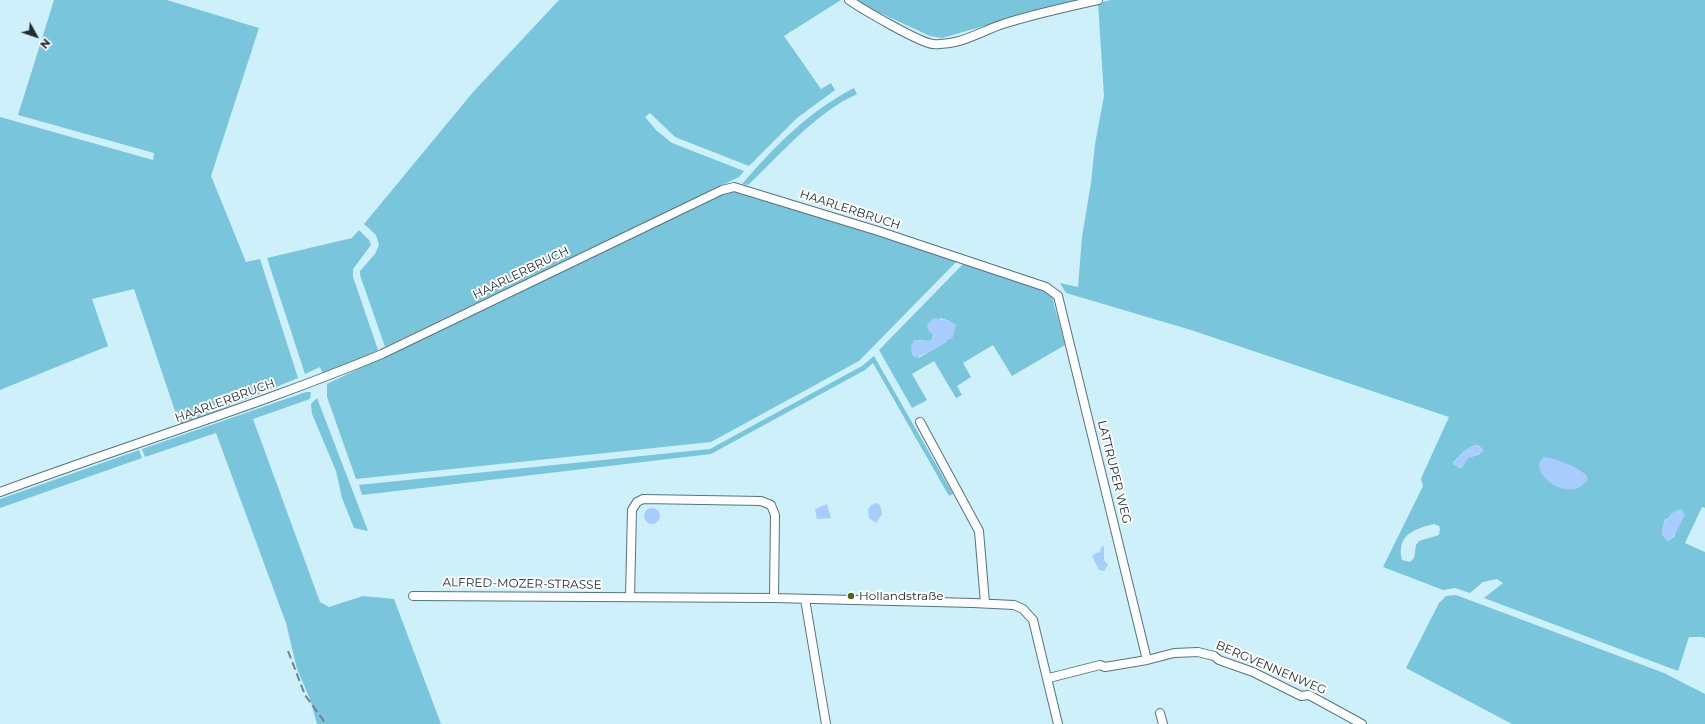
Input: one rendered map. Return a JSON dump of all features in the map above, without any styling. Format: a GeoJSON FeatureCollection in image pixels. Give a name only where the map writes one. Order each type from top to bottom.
{"type":"FeatureCollection","features":[{"type":"Feature","properties":{"kind":"street"},"geometry":{"type":"LineString","coordinates":[[849,0],[926,42],[943,44],[963,41],[1002,25],[1042,13],[1098,0]]}},
{"type":"Feature","properties":{"kind":"street","name":"HAARLERBRUCH"},"geometry":{"type":"LineString","coordinates":[[0,492],[315,382],[376,356],[727,187],[740,188],[878,231],[1046,287],[1053,291]]}},
{"type":"Feature","properties":{"kind":"street","name":"LATTRUPER WEG"},"geometry":{"type":"LineString","coordinates":[[1053,291],[1060,299],[1147,660]]}},
{"type":"Feature","properties":{"kind":"street"},"geometry":{"type":"LineString","coordinates":[[920,422],[979,531],[985,603]]}},
{"type":"Feature","properties":{"kind":"street"},"geometry":{"type":"LineString","coordinates":[[630,597],[632,510],[636,502],[643,499],[680,499],[761,502],[771,505],[775,515],[774,598]]}},
{"type":"Feature","properties":{"kind":"street","name":"ALFRED-MOZER-STRASSE"},"geometry":{"type":"LineString","coordinates":[[413,596],[774,598],[985,603],[1014,606],[1023,609],[1029,614],[1036,628],[1049,678],[1058,724]]}},
{"type":"Feature","properties":{"kind":"street"},"geometry":{"type":"LineString","coordinates":[[805,599],[826,724]]}},
{"type":"Feature","properties":{"kind":"street","name":"BERGVENNENWEG"},"geometry":{"type":"LineString","coordinates":[[1049,678],[1100,665],[1105,667],[1147,660],[1174,653],[1188,651],[1205,653],[1214,656],[1219,660],[1253,672],[1301,696],[1309,694],[1362,724]]}},
{"type":"Feature","properties":{"kind":"street"},"geometry":{"type":"LineString","coordinates":[[1160,713],[1163,724]]}},
{"type":"Feature","properties":{"kind":"shaded area"},"geometry":{"type":"Polygon","coordinates":[[[54,0],[167,0],[259,28],[211,176],[246,262],[260,259],[298,378],[180,426],[134,289],[92,299],[108,346],[0,390],[0,117],[153,160],[154,153],[18,115],[54,0]]]}},
{"type":"Feature","properties":{"kind":"shaded area"},"geometry":{"type":"Polygon","coordinates":[[[559,0],[841,0],[784,36],[821,89],[831,83],[835,90],[797,118],[749,166],[675,137],[650,113],[645,117],[656,130],[672,143],[744,171],[739,177],[385,347],[360,275],[360,271],[375,254],[379,245],[376,235],[364,224],[474,91],[559,0]]]}},
{"type":"Feature","properties":{"kind":"shaded area"},"geometry":{"type":"Polygon","coordinates":[[[852,0],[1076,0],[942,38],[930,36],[852,0]]]}},
{"type":"Feature","properties":{"kind":"shaded area"},"geometry":{"type":"Polygon","coordinates":[[[1111,0],[1705,0],[1705,508],[1702,507],[1685,543],[1705,552],[1705,638],[1689,637],[1678,671],[1484,598],[1503,583],[1497,579],[1483,582],[1470,593],[1455,588],[1443,590],[1383,567],[1423,486],[1421,479],[1449,417],[1191,330],[1066,293],[1060,283],[1078,287],[1082,237],[1091,183],[1095,144],[1104,96],[1098,3],[1111,0]],[[1475,445],[1463,452],[1453,463],[1460,468],[1468,458],[1480,454],[1480,446],[1475,445]],[[1665,519],[1663,528],[1664,537],[1668,541],[1674,537],[1677,527],[1665,519]],[[1434,524],[1420,528],[1408,534],[1404,539],[1401,551],[1402,560],[1410,562],[1414,558],[1416,545],[1419,541],[1439,535],[1439,526],[1434,524]]]}},
{"type":"Feature","properties":{"kind":"shaded area"},"geometry":{"type":"Polygon","coordinates":[[[854,88],[857,94],[841,102],[813,123],[786,147],[748,185],[742,184],[767,156],[807,118],[822,107],[854,88]]]}},
{"type":"Feature","properties":{"kind":"shaded area"},"geometry":{"type":"Polygon","coordinates":[[[733,189],[960,258],[859,361],[711,442],[356,479],[327,397],[327,384],[733,189]]]}},
{"type":"Feature","properties":{"kind":"shaded area"},"geometry":{"type":"Polygon","coordinates":[[[359,230],[369,240],[371,245],[353,269],[353,277],[378,350],[324,376],[320,367],[305,374],[267,258],[352,238],[359,230]]]}},
{"type":"Feature","properties":{"kind":"shaded area"},"geometry":{"type":"Polygon","coordinates":[[[966,261],[1051,293],[1065,345],[1012,376],[993,345],[963,363],[971,377],[957,386],[962,395],[956,398],[934,361],[912,374],[927,400],[912,408],[879,350],[966,261]],[[940,318],[931,341],[918,340],[919,358],[946,342],[950,321],[940,318]]]}},
{"type":"Feature","properties":{"kind":"shaded area"},"geometry":{"type":"Polygon","coordinates":[[[934,318],[950,321],[956,325],[953,337],[916,358],[912,355],[911,346],[914,340],[931,341],[934,336],[928,330],[927,324],[934,318]]]}},
{"type":"Feature","properties":{"kind":"shaded area"},"geometry":{"type":"Polygon","coordinates":[[[874,356],[953,494],[949,496],[873,363],[865,370],[711,454],[362,495],[359,485],[710,449],[862,366],[874,356]]]}},
{"type":"Feature","properties":{"kind":"shaded area"},"geometry":{"type":"Polygon","coordinates":[[[306,392],[311,392],[310,399],[253,419],[320,602],[329,607],[363,596],[394,599],[441,724],[317,724],[310,699],[297,669],[286,623],[216,433],[145,457],[142,449],[306,392]]]}},
{"type":"Feature","properties":{"kind":"shaded area"},"geometry":{"type":"Polygon","coordinates":[[[317,398],[368,531],[354,528],[342,498],[336,471],[312,414],[311,404],[317,398]]]}},
{"type":"Feature","properties":{"kind":"shaded area"},"geometry":{"type":"Polygon","coordinates":[[[1475,445],[1483,448],[1483,452],[1468,458],[1462,468],[1453,464],[1463,452],[1475,445]]]}},
{"type":"Feature","properties":{"kind":"shaded area"},"geometry":{"type":"Polygon","coordinates":[[[139,450],[142,458],[0,508],[0,499],[139,450]]]}},
{"type":"Feature","properties":{"kind":"shaded area"},"geometry":{"type":"Polygon","coordinates":[[[1544,457],[1555,459],[1575,467],[1588,478],[1581,486],[1572,489],[1562,488],[1553,484],[1545,478],[1540,471],[1540,463],[1544,457]]]}},
{"type":"Feature","properties":{"kind":"shaded area"},"geometry":{"type":"Polygon","coordinates":[[[876,503],[880,505],[882,514],[876,523],[869,518],[868,510],[871,505],[876,503]]]}},
{"type":"Feature","properties":{"kind":"shaded area"},"geometry":{"type":"Polygon","coordinates":[[[827,504],[831,518],[817,519],[815,509],[827,504]]]}},
{"type":"Feature","properties":{"kind":"shaded area"},"geometry":{"type":"Polygon","coordinates":[[[652,508],[659,513],[660,516],[655,523],[652,524],[645,519],[644,516],[649,509],[652,508]]]}},
{"type":"Feature","properties":{"kind":"shaded area"},"geometry":{"type":"Polygon","coordinates":[[[1681,509],[1685,514],[1675,533],[1668,541],[1662,532],[1664,522],[1672,514],[1681,509]]]}},
{"type":"Feature","properties":{"kind":"shaded area"},"geometry":{"type":"Polygon","coordinates":[[[1104,546],[1104,560],[1108,565],[1104,571],[1099,570],[1092,556],[1100,552],[1101,547],[1104,546]]]}},
{"type":"Feature","properties":{"kind":"shaded area"},"geometry":{"type":"Polygon","coordinates":[[[1456,595],[1664,673],[1705,694],[1705,724],[1512,724],[1406,668],[1439,603],[1446,596],[1456,595]]]}},
{"type":"Feature","properties":{"kind":"railway"},"geometry":{"type":"LineString","coordinates":[[288,651],[305,695],[326,724]]}},
{"type":"Feature","properties":{"kind":"place","name":"Hollandstraße"},"geometry":{"type":"Point","coordinates":[851,596]}}]}
